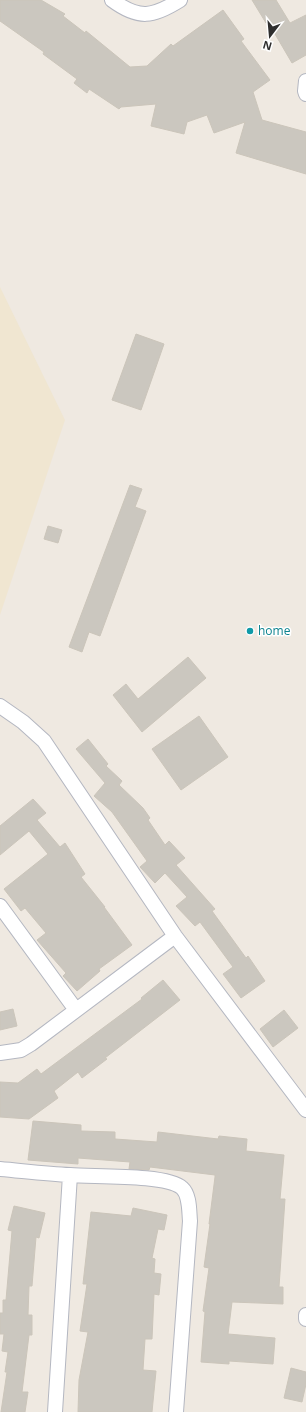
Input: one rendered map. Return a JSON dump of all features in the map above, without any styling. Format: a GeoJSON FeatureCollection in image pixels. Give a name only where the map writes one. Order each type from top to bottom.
{"type":"FeatureCollection","features":[{"type":"Feature","properties":{"kind":"street"},"geometry":{"type":"LineString","coordinates":[[112,0],[135,12],[146,14],[158,13],[180,0]]}},
{"type":"Feature","properties":{"kind":"street"},"geometry":{"type":"LineString","coordinates":[[306,81],[306,94]]}},
{"type":"Feature","properties":{"kind":"street"},"geometry":{"type":"LineString","coordinates":[[0,706],[23,722],[44,741],[175,936],[306,1110]]}},
{"type":"Feature","properties":{"kind":"street"},"geometry":{"type":"LineString","coordinates":[[0,906],[76,1010]]}},
{"type":"Feature","properties":{"kind":"street"},"geometry":{"type":"LineString","coordinates":[[0,1053],[21,1050],[31,1044],[175,936]]}},
{"type":"Feature","properties":{"kind":"street"},"geometry":{"type":"LineString","coordinates":[[0,1169],[70,1176],[154,1179],[174,1183],[183,1188],[188,1200],[190,1220],[176,1412]]}},
{"type":"Feature","properties":{"kind":"street"},"geometry":{"type":"LineString","coordinates":[[55,1412],[70,1176]]}},
{"type":"Feature","properties":{"kind":"shaded area"},"geometry":{"type":"Polygon","coordinates":[[[0,287],[65,420],[0,615],[0,287]]]}},
{"type":"Feature","properties":{"kind":"building"},"geometry":{"type":"Polygon","coordinates":[[[0,0],[41,0],[65,14],[63,16],[85,33],[86,31],[130,67],[147,66],[171,44],[173,46],[223,10],[244,39],[241,41],[270,80],[253,92],[262,120],[306,132],[306,174],[236,153],[245,122],[214,133],[207,115],[187,122],[184,134],[151,126],[156,104],[121,107],[119,109],[89,89],[87,93],[74,83],[77,79],[43,54],[44,52],[0,21],[0,0]]]}},
{"type":"Feature","properties":{"kind":"building"},"geometry":{"type":"Polygon","coordinates":[[[252,0],[276,0],[290,23],[306,15],[306,55],[292,63],[268,22],[266,23],[252,0]]]}},
{"type":"Feature","properties":{"kind":"building"},"geometry":{"type":"Polygon","coordinates":[[[136,334],[164,344],[141,410],[112,400],[136,334]]]}},
{"type":"Feature","properties":{"kind":"building"},"geometry":{"type":"Polygon","coordinates":[[[130,485],[142,489],[135,507],[146,511],[100,636],[89,632],[82,652],[69,647],[130,485]]]}},
{"type":"Feature","properties":{"kind":"building"},"geometry":{"type":"Polygon","coordinates":[[[48,526],[62,530],[58,543],[44,539],[48,526]]]}},
{"type":"Feature","properties":{"kind":"building"},"geometry":{"type":"Polygon","coordinates":[[[188,657],[206,678],[142,732],[113,695],[126,684],[138,699],[188,657]]]}},
{"type":"Feature","properties":{"kind":"building"},"geometry":{"type":"Polygon","coordinates":[[[199,716],[228,757],[181,790],[152,749],[199,716]]]}},
{"type":"Feature","properties":{"kind":"building"},"geometry":{"type":"Polygon","coordinates":[[[88,739],[108,764],[106,766],[122,781],[119,785],[143,808],[150,818],[148,820],[165,845],[169,841],[185,858],[176,865],[215,909],[212,911],[246,958],[248,956],[265,981],[241,998],[223,974],[233,967],[200,922],[195,926],[176,906],[187,897],[165,873],[155,883],[140,867],[147,861],[112,812],[94,796],[105,783],[76,749],[88,739]]]}},
{"type":"Feature","properties":{"kind":"building"},"geometry":{"type":"Polygon","coordinates":[[[33,799],[46,813],[37,820],[60,847],[65,843],[85,874],[81,877],[132,945],[99,969],[100,971],[77,991],[63,976],[66,973],[37,940],[46,933],[25,908],[21,911],[4,889],[48,854],[29,831],[0,855],[0,826],[33,799]]]}},
{"type":"Feature","properties":{"kind":"building"},"geometry":{"type":"Polygon","coordinates":[[[163,980],[180,1000],[105,1058],[107,1059],[82,1078],[78,1072],[54,1091],[58,1098],[29,1119],[0,1117],[0,1082],[18,1083],[37,1069],[41,1074],[142,999],[141,998],[163,980]]]}},
{"type":"Feature","properties":{"kind":"building"},"geometry":{"type":"Polygon","coordinates":[[[13,1009],[17,1026],[0,1030],[0,1012],[13,1009]]]}},
{"type":"Feature","properties":{"kind":"building"},"geometry":{"type":"Polygon","coordinates":[[[284,1010],[298,1028],[273,1047],[260,1029],[284,1010]]]}},
{"type":"Feature","properties":{"kind":"building"},"geometry":{"type":"Polygon","coordinates":[[[33,1121],[81,1125],[81,1131],[115,1132],[115,1139],[157,1142],[158,1132],[218,1139],[219,1136],[247,1139],[246,1151],[284,1155],[280,1199],[285,1199],[279,1287],[283,1287],[283,1304],[232,1302],[228,1334],[275,1338],[273,1364],[229,1361],[229,1364],[201,1362],[205,1312],[203,1311],[209,1268],[204,1267],[215,1175],[150,1167],[149,1170],[129,1169],[130,1162],[78,1158],[78,1164],[28,1160],[33,1121]]]}},
{"type":"Feature","properties":{"kind":"building"},"geometry":{"type":"Polygon","coordinates":[[[14,1206],[45,1213],[39,1238],[36,1237],[32,1286],[29,1286],[28,1315],[32,1315],[32,1335],[29,1335],[22,1392],[28,1392],[25,1412],[1,1412],[7,1372],[5,1372],[8,1352],[2,1351],[4,1334],[0,1334],[0,1313],[3,1313],[3,1300],[6,1300],[12,1231],[8,1230],[14,1206]]]}},
{"type":"Feature","properties":{"kind":"building"},"geometry":{"type":"Polygon","coordinates":[[[133,1208],[167,1215],[164,1230],[158,1229],[152,1258],[155,1259],[154,1273],[161,1274],[159,1295],[154,1294],[152,1339],[145,1339],[143,1370],[156,1371],[152,1412],[78,1412],[79,1380],[88,1332],[80,1331],[87,1284],[83,1284],[91,1212],[131,1216],[133,1208]]]}},
{"type":"Feature","properties":{"kind":"building"},"geometry":{"type":"Polygon","coordinates":[[[291,1368],[306,1372],[306,1384],[302,1402],[284,1398],[291,1368]]]}},
{"type":"Feature","properties":{"kind":"place","name":"home"},"geometry":{"type":"Point","coordinates":[250,631]}}]}
